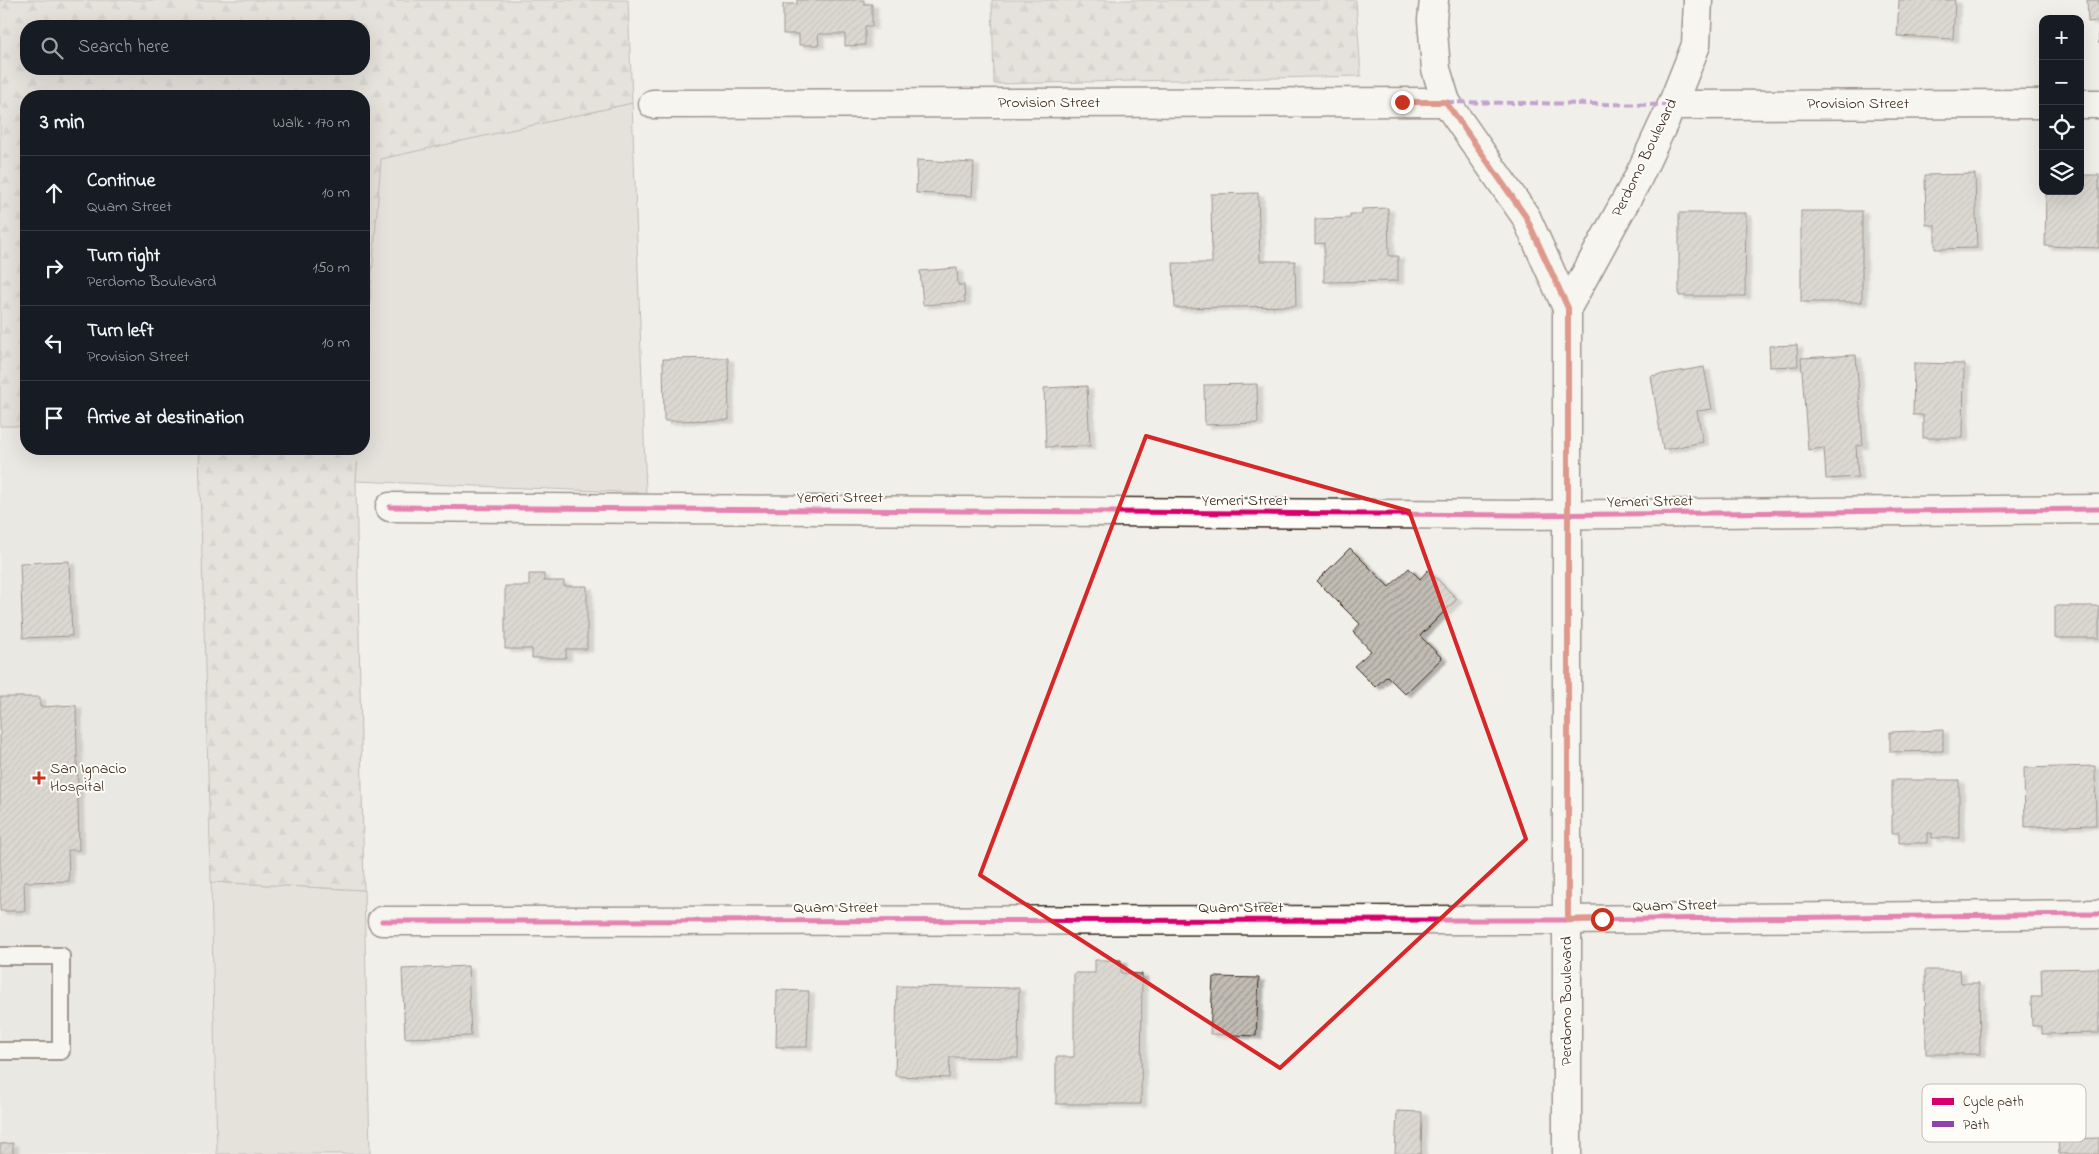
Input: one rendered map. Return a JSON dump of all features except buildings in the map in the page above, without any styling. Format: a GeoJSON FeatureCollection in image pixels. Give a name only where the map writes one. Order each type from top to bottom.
{"type":"FeatureCollection","features":[{"type":"Feature","properties":{"kind":"street","name":"Perdomo Boulevard"},"geometry":{"type":"LineString","coordinates":[[1434,0],[1432,20],[1436,69],[1446,102],[1526,217],[1568,308],[1567,1154]]}},
{"type":"Feature","properties":{"kind":"street","name":"Perdomo Boulevard"},"geometry":{"type":"LineString","coordinates":[[1568,308],[1637,180],[1672,105],[1696,45],[1698,0]]}},
{"type":"Feature","properties":{"kind":"street","name":"Provision Street"},"geometry":{"type":"LineString","coordinates":[[653,104],[1446,102]]}},
{"type":"Feature","properties":{"kind":"street","name":"Provision Street"},"geometry":{"type":"LineString","coordinates":[[1672,105],[2039,104]]}},
{"type":"Feature","properties":{"kind":"street"},"geometry":{"type":"LineString","coordinates":[[2084,104],[2099,104]]}},
{"type":"Feature","properties":{"kind":"street","name":"Yemeri Street"},"geometry":{"type":"LineString","coordinates":[[390,507],[1567,515],[2099,509]]}},
{"type":"Feature","properties":{"kind":"street","name":"Quam Street"},"geometry":{"type":"LineString","coordinates":[[382,921],[1568,920],[2099,914]]}},
{"type":"Feature","properties":{"kind":"lane"},"geometry":{"type":"LineString","coordinates":[[0,956],[61,956],[61,1051],[0,1051]]}},
{"type":"Feature","properties":{"kind":"highlighted area"},"geometry":{"type":"Polygon","coordinates":[[[1146,436],[1409,511],[1526,839],[1280,1068],[980,875],[1146,436]]]}},
{"type":"Feature","properties":{"kind":"shaded area"},"geometry":{"type":"Polygon","coordinates":[[[0,426],[20,426],[20,455],[199,455],[217,1154],[0,1154],[0,426]]]}},
{"type":"Feature","properties":{"kind":"green space"},"geometry":{"type":"Polygon","coordinates":[[[0,0],[628,0],[632,103],[381,159],[370,301],[370,90],[20,90],[20,426],[0,426],[0,0]]]}},
{"type":"Feature","properties":{"kind":"green space"},"geometry":{"type":"Polygon","coordinates":[[[992,0],[1356,0],[1361,76],[994,84],[992,0]]]}},
{"type":"Feature","properties":{"kind":"green space"},"geometry":{"type":"Polygon","coordinates":[[[632,103],[646,493],[356,481],[358,455],[370,455],[370,296],[380,159],[632,103]]]}},
{"type":"Feature","properties":{"kind":"green space"},"geometry":{"type":"Polygon","coordinates":[[[199,455],[358,455],[356,481],[364,890],[211,882],[199,455]]]}},
{"type":"Feature","properties":{"kind":"green space"},"geometry":{"type":"Polygon","coordinates":[[[211,882],[364,890],[370,1154],[217,1154],[211,882]]]}},
{"type":"Feature","properties":{"kind":"marked path"},"geometry":{"type":"LineString","coordinates":[[1446,102],[1672,105]]}},
{"type":"Feature","properties":{"kind":"cycle path"},"geometry":{"type":"LineString","coordinates":[[390,507],[1525,515],[2099,509]]}},
{"type":"Feature","properties":{"kind":"cycle path"},"geometry":{"type":"LineString","coordinates":[[382,921],[1567,920],[2099,914]]}},
{"type":"Feature","properties":{"kind":"place","name":"San Ignacio Hospital"},"geometry":{"type":"Point","coordinates":[39,778]}},
{"type":"Feature","properties":{"kind":"route"},"geometry":{"type":"LineString","coordinates":[[1402,102],[1446,102],[1526,217],[1568,308],[1568,920],[1602,919]]}}]}
